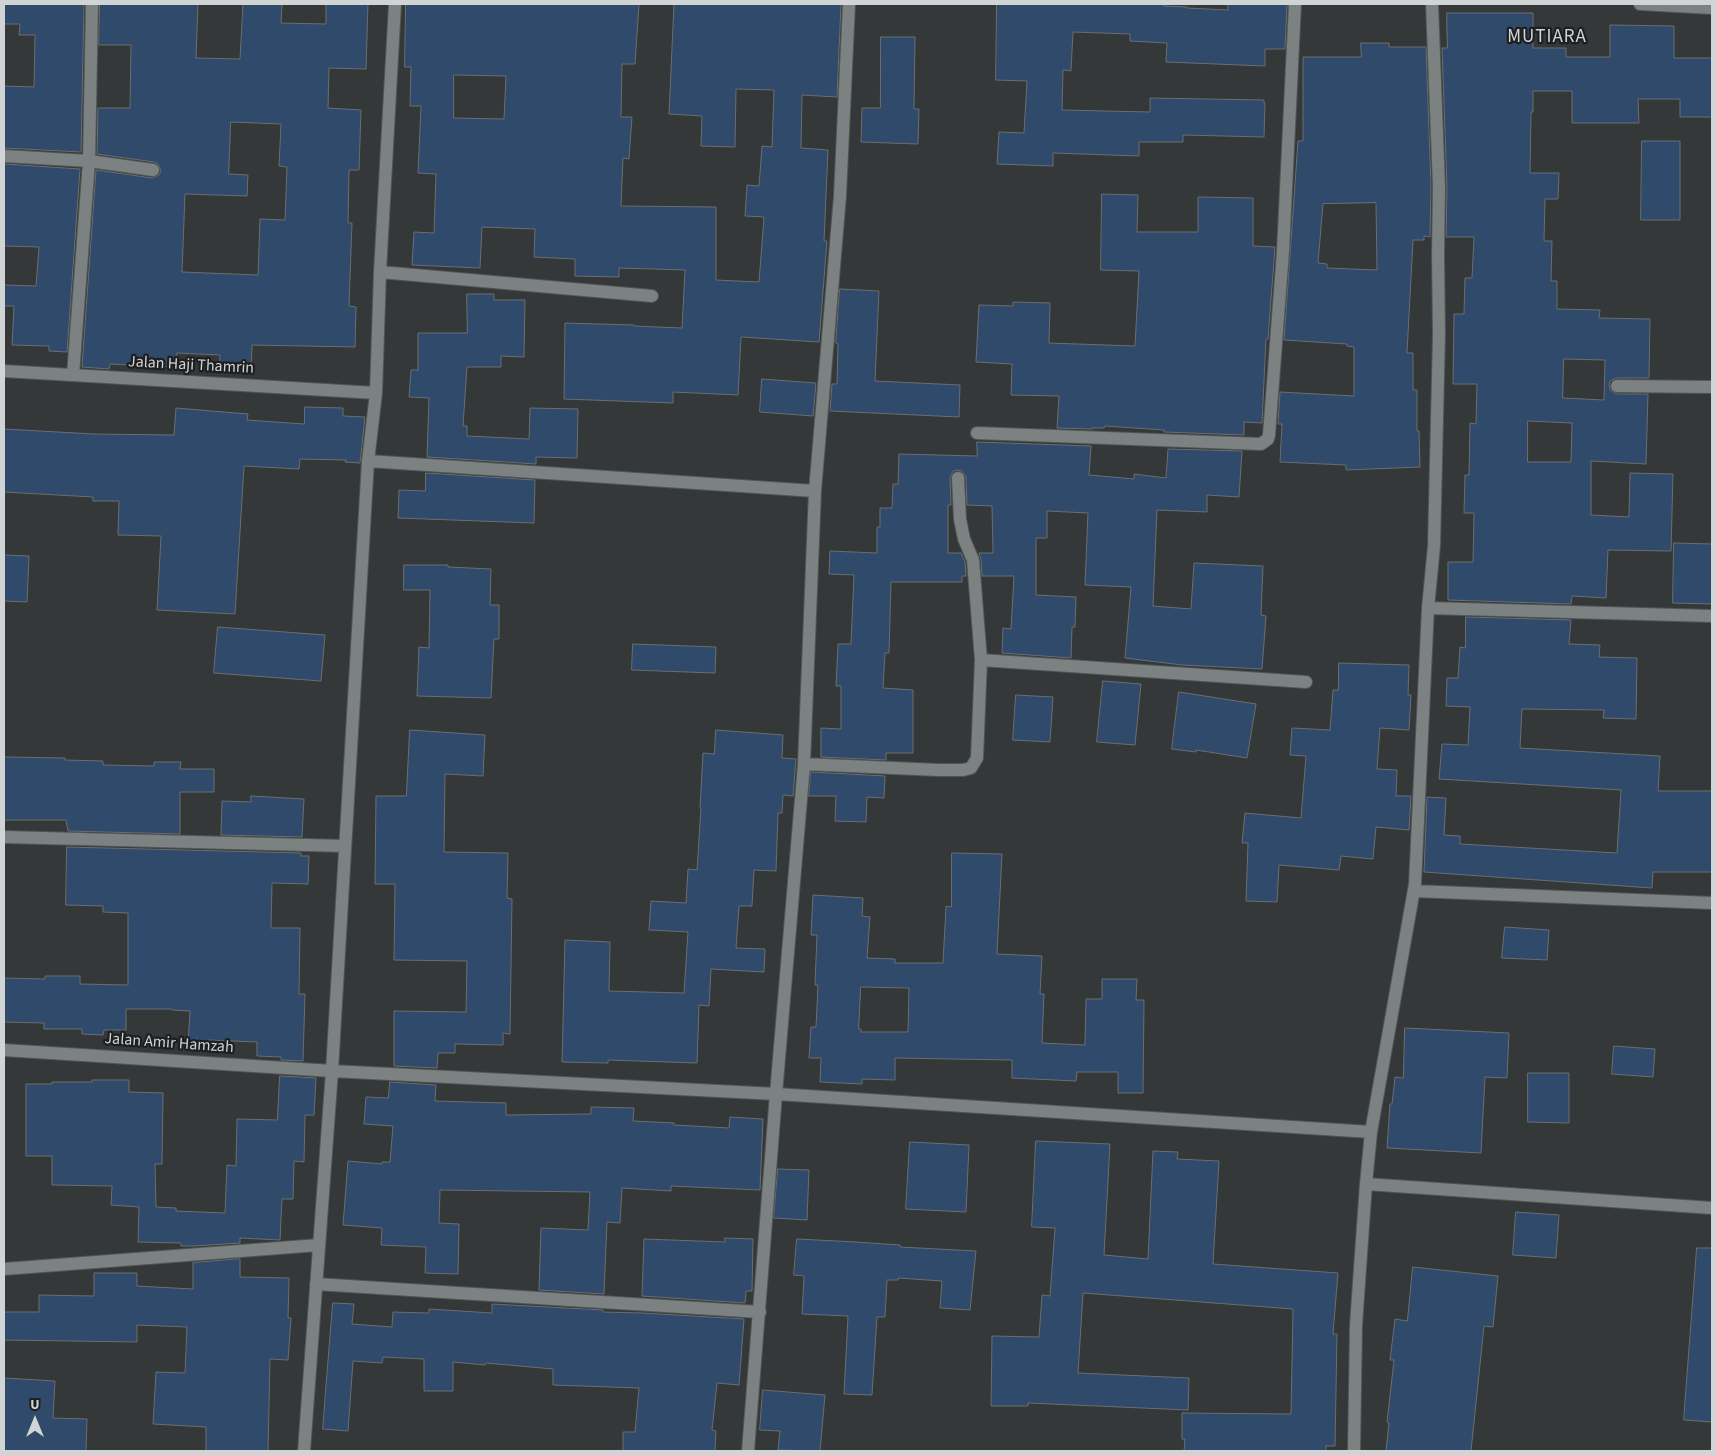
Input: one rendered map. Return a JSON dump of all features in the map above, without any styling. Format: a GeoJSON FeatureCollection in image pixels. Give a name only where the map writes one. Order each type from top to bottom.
{"type":"FeatureCollection","features":[{"type":"Feature","properties":{"kind":"street"},"geometry":{"type":"LineString","coordinates":[[73,375],[90,161],[92,4]]}},
{"type":"Feature","properties":{"kind":"street"},"geometry":{"type":"LineString","coordinates":[[304,1451],[332,1072],[368,461],[376,393],[380,272],[395,4]]}},
{"type":"Feature","properties":{"kind":"street"},"geometry":{"type":"LineString","coordinates":[[748,1451],[804,764],[815,491],[840,196],[849,4]]}},
{"type":"Feature","properties":{"kind":"street"},"geometry":{"type":"LineString","coordinates":[[978,433],[1261,444],[1268,440],[1283,251],[1295,4]]}},
{"type":"Feature","properties":{"kind":"street"},"geometry":{"type":"LineString","coordinates":[[1354,1451],[1356,1325],[1366,1184],[1371,1132],[1414,891],[1428,608],[1434,546],[1439,334],[1439,187],[1432,4]]}},
{"type":"Feature","properties":{"kind":"street"},"geometry":{"type":"LineString","coordinates":[[1640,4],[1712,8]]}},
{"type":"Feature","properties":{"kind":"street"},"geometry":{"type":"LineString","coordinates":[[4,156],[90,161],[153,170]]}},
{"type":"Feature","properties":{"kind":"street"},"geometry":{"type":"LineString","coordinates":[[380,272],[652,296]]}},
{"type":"Feature","properties":{"kind":"street","name":"Jalan Haji Thamrin"},"geometry":{"type":"LineString","coordinates":[[4,371],[376,393]]}},
{"type":"Feature","properties":{"kind":"street"},"geometry":{"type":"LineString","coordinates":[[1617,386],[1712,387]]}},
{"type":"Feature","properties":{"kind":"street"},"geometry":{"type":"LineString","coordinates":[[368,461],[815,491]]}},
{"type":"Feature","properties":{"kind":"street"},"geometry":{"type":"LineString","coordinates":[[804,764],[963,770],[971,768],[977,758],[981,660],[973,560],[964,539],[960,519],[958,478]]}},
{"type":"Feature","properties":{"kind":"street"},"geometry":{"type":"LineString","coordinates":[[1428,608],[1712,616]]}},
{"type":"Feature","properties":{"kind":"street"},"geometry":{"type":"LineString","coordinates":[[981,660],[1306,682]]}},
{"type":"Feature","properties":{"kind":"street"},"geometry":{"type":"LineString","coordinates":[[4,836],[345,846]]}},
{"type":"Feature","properties":{"kind":"street"},"geometry":{"type":"LineString","coordinates":[[1414,891],[1712,903]]}},
{"type":"Feature","properties":{"kind":"street","name":"Jalan Amir Hamzah"},"geometry":{"type":"LineString","coordinates":[[4,1050],[332,1072],[776,1094],[1371,1132]]}},
{"type":"Feature","properties":{"kind":"street"},"geometry":{"type":"LineString","coordinates":[[1366,1184],[1712,1208]]}},
{"type":"Feature","properties":{"kind":"street"},"geometry":{"type":"LineString","coordinates":[[4,1269],[319,1245]]}},
{"type":"Feature","properties":{"kind":"street"},"geometry":{"type":"LineString","coordinates":[[316,1284],[760,1312]]}},
{"type":"Feature","properties":{"kind":"building"},"geometry":{"type":"Polygon","coordinates":[[[4,4],[84,4],[81,152],[4,148],[4,86],[34,87],[35,35],[19,35],[20,24],[4,24],[4,4]]]}},
{"type":"Feature","properties":{"kind":"building"},"geometry":{"type":"Polygon","coordinates":[[[100,4],[198,4],[196,58],[240,59],[243,4],[282,4],[281,23],[326,24],[326,4],[368,4],[366,69],[329,68],[328,108],[361,110],[359,170],[349,170],[348,223],[352,223],[349,306],[356,307],[355,347],[252,345],[251,373],[219,372],[220,355],[177,353],[176,367],[110,364],[109,369],[82,367],[96,170],[152,178],[159,175],[161,171],[158,164],[154,162],[97,154],[98,108],[130,108],[131,45],[99,45],[100,4]],[[231,122],[229,174],[248,175],[247,196],[185,194],[182,272],[258,275],[260,219],[285,220],[287,167],[279,166],[281,124],[231,122]]]}},
{"type":"Feature","properties":{"kind":"building"},"geometry":{"type":"Polygon","coordinates":[[[406,4],[639,4],[635,64],[622,64],[621,117],[632,117],[629,159],[623,158],[621,206],[716,207],[716,280],[759,282],[764,217],[745,216],[747,185],[759,186],[762,146],[772,147],[774,90],[736,89],[735,147],[701,146],[702,116],[669,114],[674,4],[841,4],[837,97],[802,95],[801,148],[828,150],[824,241],[827,241],[819,342],[741,337],[738,395],[673,392],[673,403],[564,399],[565,323],[682,328],[685,270],[619,268],[619,277],[575,276],[575,259],[534,257],[535,229],[482,227],[480,268],[412,265],[414,232],[434,233],[436,174],[418,173],[421,106],[410,106],[411,67],[405,67],[406,4]],[[454,75],[454,118],[504,119],[506,76],[454,75]]]}},
{"type":"Feature","properties":{"kind":"building"},"geometry":{"type":"Polygon","coordinates":[[[997,4],[1164,4],[1164,6],[1228,10],[1228,4],[1287,4],[1285,49],[1265,49],[1265,66],[1166,62],[1167,43],[1130,41],[1130,34],[1073,32],[1071,71],[1063,70],[1062,110],[1150,112],[1150,98],[1264,100],[1264,137],[1183,135],[1183,142],[1139,142],[1139,156],[1053,153],[1053,166],[997,164],[999,132],[1024,133],[1027,81],[996,80],[997,4]]]}},
{"type":"Feature","properties":{"kind":"building"},"geometry":{"type":"Polygon","coordinates":[[[1447,13],[1533,13],[1533,48],[1566,48],[1566,57],[1610,57],[1610,25],[1674,26],[1674,58],[1712,58],[1712,117],[1680,117],[1680,99],[1638,99],[1639,123],[1572,123],[1572,91],[1533,91],[1530,173],[1559,173],[1558,199],[1545,199],[1544,241],[1552,241],[1551,281],[1557,281],[1557,309],[1600,310],[1599,318],[1650,319],[1649,378],[1617,378],[1610,381],[1609,385],[1610,390],[1616,394],[1648,394],[1646,464],[1591,461],[1591,515],[1629,517],[1630,473],[1673,474],[1671,551],[1608,550],[1606,598],[1572,596],[1571,604],[1448,600],[1448,562],[1473,562],[1474,513],[1464,513],[1465,475],[1469,475],[1470,423],[1476,424],[1477,384],[1453,384],[1454,314],[1464,314],[1465,278],[1472,278],[1474,237],[1446,237],[1447,187],[1442,48],[1447,48],[1447,13]],[[1564,359],[1563,398],[1604,400],[1605,360],[1564,359]],[[1528,421],[1528,462],[1571,462],[1572,423],[1528,421]]]}},
{"type":"Feature","properties":{"kind":"building"},"geometry":{"type":"Polygon","coordinates":[[[881,37],[915,37],[914,109],[919,109],[918,144],[861,142],[862,108],[880,108],[881,37]]]}},
{"type":"Feature","properties":{"kind":"building"},"geometry":{"type":"Polygon","coordinates":[[[1361,43],[1389,43],[1389,47],[1426,47],[1431,187],[1430,237],[1424,236],[1424,240],[1413,240],[1407,353],[1413,353],[1413,390],[1417,390],[1417,431],[1419,431],[1420,467],[1346,470],[1346,465],[1280,462],[1282,424],[1278,424],[1280,392],[1354,396],[1354,347],[1347,346],[1347,344],[1284,340],[1298,141],[1303,141],[1303,57],[1361,57],[1361,43]],[[1376,203],[1323,204],[1318,263],[1327,264],[1327,268],[1377,270],[1376,203]]]}},
{"type":"Feature","properties":{"kind":"building"},"geometry":{"type":"Polygon","coordinates":[[[1642,141],[1680,141],[1680,220],[1641,220],[1642,141]]]}},
{"type":"Feature","properties":{"kind":"building"},"geometry":{"type":"Polygon","coordinates":[[[4,164],[80,169],[67,352],[49,351],[49,346],[12,345],[14,306],[4,306],[4,285],[36,286],[39,247],[4,246],[4,164]]]}},
{"type":"Feature","properties":{"kind":"building"},"geometry":{"type":"Polygon","coordinates":[[[1102,194],[1138,195],[1137,232],[1198,232],[1198,197],[1253,198],[1253,246],[1275,247],[1268,339],[1266,339],[1262,423],[1244,422],[1244,435],[1164,432],[1164,430],[1105,426],[1104,428],[1092,429],[1057,428],[1059,396],[1011,395],[1012,364],[976,362],[979,305],[1013,306],[1013,302],[1050,303],[1049,343],[1135,346],[1139,271],[1101,270],[1102,194]]]}},
{"type":"Feature","properties":{"kind":"building"},"geometry":{"type":"Polygon","coordinates":[[[840,289],[879,291],[875,381],[960,385],[959,417],[830,411],[832,384],[837,384],[838,344],[836,343],[840,289]]]}},
{"type":"Feature","properties":{"kind":"building"},"geometry":{"type":"Polygon","coordinates":[[[467,294],[494,294],[494,300],[525,300],[524,357],[501,356],[501,367],[467,367],[463,426],[467,426],[467,436],[529,439],[530,408],[578,409],[577,458],[536,457],[536,464],[427,457],[429,398],[409,397],[411,370],[418,370],[418,333],[467,333],[467,294]]]}},
{"type":"Feature","properties":{"kind":"building"},"geometry":{"type":"Polygon","coordinates":[[[762,379],[816,383],[813,416],[760,412],[762,379]]]}},
{"type":"Feature","properties":{"kind":"building"},"geometry":{"type":"Polygon","coordinates":[[[305,407],[343,408],[343,416],[365,417],[360,463],[345,462],[346,460],[300,459],[299,469],[244,466],[235,614],[157,610],[161,536],[118,535],[119,501],[93,501],[93,497],[4,492],[4,429],[94,434],[174,435],[176,408],[248,414],[247,420],[304,424],[305,407]]]}},
{"type":"Feature","properties":{"kind":"building"},"geometry":{"type":"Polygon","coordinates":[[[977,442],[1091,446],[1089,475],[1134,479],[1134,474],[1166,478],[1168,449],[1242,451],[1239,497],[1207,495],[1207,512],[1157,510],[1153,606],[1191,609],[1194,563],[1263,566],[1261,615],[1266,616],[1262,669],[1182,665],[1125,658],[1131,587],[1085,585],[1088,513],[1047,511],[1047,538],[1036,538],[1036,595],[1076,597],[1075,627],[1072,627],[1071,658],[1002,653],[1003,628],[1011,629],[1014,576],[982,576],[979,553],[993,553],[992,506],[967,505],[966,477],[962,471],[957,470],[953,471],[950,478],[951,505],[948,505],[948,553],[961,553],[965,562],[966,576],[962,576],[962,582],[891,582],[889,653],[885,653],[883,688],[913,690],[913,753],[886,753],[886,760],[821,757],[821,728],[841,729],[841,686],[836,686],[838,644],[851,644],[854,575],[829,574],[830,551],[877,553],[877,527],[880,527],[880,508],[892,508],[893,484],[898,484],[899,454],[977,456],[977,442]]]}},
{"type":"Feature","properties":{"kind":"building"},"geometry":{"type":"Polygon","coordinates":[[[426,473],[535,480],[534,523],[398,518],[399,490],[425,491],[426,473]]]}},
{"type":"Feature","properties":{"kind":"building"},"geometry":{"type":"Polygon","coordinates":[[[1674,543],[1712,544],[1712,604],[1673,603],[1674,543]]]}},
{"type":"Feature","properties":{"kind":"building"},"geometry":{"type":"Polygon","coordinates":[[[4,555],[29,556],[27,602],[4,601],[4,555]]]}},
{"type":"Feature","properties":{"kind":"building"},"geometry":{"type":"Polygon","coordinates":[[[404,565],[448,565],[448,567],[491,569],[490,605],[499,605],[499,639],[494,639],[491,698],[417,696],[419,647],[429,648],[430,590],[404,590],[404,565]]]}},
{"type":"Feature","properties":{"kind":"building"},"geometry":{"type":"Polygon","coordinates":[[[1466,617],[1571,620],[1569,644],[1600,645],[1599,657],[1637,658],[1636,719],[1603,718],[1604,710],[1522,709],[1520,748],[1660,756],[1658,791],[1712,791],[1712,872],[1653,872],[1652,888],[1424,872],[1427,797],[1446,798],[1444,835],[1460,836],[1460,844],[1617,853],[1621,790],[1439,779],[1442,744],[1468,745],[1470,707],[1446,706],[1447,678],[1458,678],[1460,647],[1465,648],[1466,617]]]}},
{"type":"Feature","properties":{"kind":"building"},"geometry":{"type":"Polygon","coordinates":[[[218,627],[325,635],[321,681],[214,673],[218,627]]]}},
{"type":"Feature","properties":{"kind":"building"},"geometry":{"type":"Polygon","coordinates":[[[633,644],[716,647],[715,673],[632,670],[633,644]]]}},
{"type":"Feature","properties":{"kind":"building"},"geometry":{"type":"Polygon","coordinates":[[[1339,663],[1409,665],[1408,695],[1411,695],[1409,730],[1380,728],[1377,769],[1397,770],[1396,796],[1411,796],[1409,830],[1376,827],[1373,859],[1341,856],[1339,870],[1279,865],[1277,902],[1246,901],[1248,843],[1242,843],[1245,813],[1301,818],[1306,756],[1290,755],[1292,728],[1330,730],[1333,690],[1338,690],[1339,663]]]}},
{"type":"Feature","properties":{"kind":"building"},"geometry":{"type":"Polygon","coordinates":[[[1103,681],[1141,684],[1135,745],[1097,742],[1103,681]]]}},
{"type":"Feature","properties":{"kind":"building"},"geometry":{"type":"Polygon","coordinates":[[[1179,692],[1256,704],[1247,758],[1196,750],[1196,752],[1172,749],[1179,692]]]}},
{"type":"Feature","properties":{"kind":"building"},"geometry":{"type":"Polygon","coordinates":[[[1016,695],[1053,697],[1050,742],[1013,740],[1016,695]]]}},
{"type":"Feature","properties":{"kind":"building"},"geometry":{"type":"Polygon","coordinates":[[[410,730],[485,735],[483,776],[445,774],[444,852],[508,853],[507,898],[512,899],[510,1034],[503,1033],[503,1045],[455,1044],[455,1053],[438,1053],[437,1068],[394,1066],[394,1011],[466,1012],[467,961],[394,960],[395,884],[375,884],[376,796],[406,796],[410,730]]]}},
{"type":"Feature","properties":{"kind":"building"},"geometry":{"type":"Polygon","coordinates":[[[716,730],[783,735],[782,758],[796,759],[793,796],[783,795],[782,813],[778,813],[776,871],[754,870],[752,906],[739,906],[736,948],[765,949],[764,972],[711,969],[709,1006],[699,1005],[697,1063],[608,1060],[608,1063],[562,1062],[565,940],[610,942],[609,991],[684,993],[688,932],[649,930],[651,901],[686,903],[688,869],[697,870],[703,753],[714,754],[716,730]]]}},
{"type":"Feature","properties":{"kind":"building"},"geometry":{"type":"Polygon","coordinates":[[[4,757],[103,761],[103,765],[154,766],[154,762],[181,762],[180,769],[214,769],[214,792],[180,792],[180,834],[68,831],[66,820],[4,820],[4,757]]]}},
{"type":"Feature","properties":{"kind":"building"},"geometry":{"type":"Polygon","coordinates":[[[811,772],[885,776],[884,798],[867,797],[866,822],[835,821],[836,796],[809,796],[811,772]]]}},
{"type":"Feature","properties":{"kind":"building"},"geometry":{"type":"Polygon","coordinates":[[[251,796],[304,799],[302,837],[221,835],[222,801],[251,802],[251,796]]]}},
{"type":"Feature","properties":{"kind":"building"},"geometry":{"type":"Polygon","coordinates":[[[67,847],[301,853],[301,856],[309,856],[308,884],[272,883],[271,928],[300,928],[299,994],[305,994],[303,1061],[281,1060],[281,1057],[257,1056],[257,1042],[208,1040],[207,1046],[188,1045],[190,1011],[126,1009],[126,1030],[104,1030],[103,1035],[82,1034],[82,1029],[44,1029],[44,1023],[4,1022],[4,978],[45,979],[45,976],[80,976],[80,984],[128,985],[128,913],[103,912],[103,906],[66,905],[67,847]]]}},
{"type":"Feature","properties":{"kind":"building"},"geometry":{"type":"Polygon","coordinates":[[[952,853],[1002,854],[997,954],[1042,956],[1040,994],[1044,994],[1042,1043],[1085,1045],[1086,999],[1102,999],[1102,979],[1137,979],[1136,1000],[1144,1000],[1143,1093],[1118,1093],[1118,1072],[1077,1072],[1076,1081],[1012,1078],[1012,1060],[895,1058],[895,1080],[862,1079],[862,1084],[820,1082],[821,1058],[809,1058],[811,1027],[816,1027],[818,985],[815,985],[817,935],[811,935],[813,895],[863,898],[862,916],[870,917],[867,958],[895,959],[895,963],[943,963],[946,906],[951,907],[952,853]],[[861,987],[859,1029],[861,1029],[861,1032],[908,1032],[909,988],[861,987]]]}},
{"type":"Feature","properties":{"kind":"building"},"geometry":{"type":"Polygon","coordinates":[[[1505,927],[1549,930],[1547,960],[1502,958],[1505,927]]]}},
{"type":"Feature","properties":{"kind":"building"},"geometry":{"type":"Polygon","coordinates":[[[1405,1028],[1509,1033],[1507,1078],[1485,1077],[1481,1153],[1387,1148],[1390,1104],[1392,1104],[1395,1077],[1403,1078],[1405,1028]]]}},
{"type":"Feature","properties":{"kind":"building"},"geometry":{"type":"Polygon","coordinates":[[[1614,1046],[1655,1049],[1653,1077],[1612,1074],[1614,1046]]]}},
{"type":"Feature","properties":{"kind":"building"},"geometry":{"type":"Polygon","coordinates":[[[1528,1073],[1569,1073],[1569,1123],[1528,1122],[1528,1073]]]}},
{"type":"Feature","properties":{"kind":"building"},"geometry":{"type":"Polygon","coordinates":[[[280,1076],[316,1078],[314,1115],[305,1115],[304,1162],[294,1161],[293,1199],[282,1199],[280,1240],[240,1238],[240,1243],[194,1246],[181,1246],[181,1243],[138,1242],[139,1207],[111,1205],[112,1186],[52,1185],[52,1156],[26,1156],[26,1084],[129,1080],[129,1092],[163,1093],[162,1164],[155,1164],[156,1207],[176,1208],[176,1211],[225,1213],[227,1165],[236,1166],[237,1119],[277,1120],[280,1076]]]}},
{"type":"Feature","properties":{"kind":"building"},"geometry":{"type":"Polygon","coordinates":[[[390,1082],[436,1085],[435,1101],[506,1103],[506,1115],[591,1114],[591,1107],[634,1108],[633,1121],[729,1128],[730,1117],[763,1119],[760,1190],[671,1186],[671,1191],[622,1188],[620,1223],[607,1222],[604,1294],[539,1290],[541,1228],[588,1230],[590,1192],[440,1190],[439,1223],[459,1224],[458,1274],[425,1273],[426,1247],[381,1245],[382,1228],[343,1225],[348,1161],[382,1164],[382,1162],[390,1162],[393,1126],[364,1124],[366,1097],[388,1098],[390,1082]]]}},
{"type":"Feature","properties":{"kind":"building"},"geometry":{"type":"Polygon","coordinates":[[[1036,1141],[1110,1144],[1104,1255],[1148,1259],[1153,1151],[1178,1152],[1177,1159],[1219,1161],[1213,1264],[1338,1273],[1333,1334],[1337,1334],[1335,1446],[1326,1446],[1326,1451],[1184,1451],[1185,1439],[1182,1439],[1182,1413],[1291,1414],[1293,1309],[1083,1293],[1078,1373],[1189,1378],[1188,1410],[1028,1403],[1028,1406],[991,1406],[992,1336],[1039,1337],[1042,1295],[1050,1296],[1055,1228],[1032,1227],[1036,1141]]]}},
{"type":"Feature","properties":{"kind":"building"},"geometry":{"type":"Polygon","coordinates":[[[910,1142],[969,1145],[966,1212],[906,1209],[910,1142]]]}},
{"type":"Feature","properties":{"kind":"building"},"geometry":{"type":"Polygon","coordinates":[[[778,1169],[809,1170],[807,1220],[774,1218],[778,1169]]]}},
{"type":"Feature","properties":{"kind":"building"},"geometry":{"type":"Polygon","coordinates":[[[1516,1212],[1559,1215],[1556,1258],[1513,1255],[1516,1212]]]}},
{"type":"Feature","properties":{"kind":"building"},"geometry":{"type":"Polygon","coordinates":[[[725,1238],[753,1239],[752,1291],[746,1291],[745,1303],[642,1296],[644,1239],[725,1242],[725,1238]]]}},
{"type":"Feature","properties":{"kind":"building"},"geometry":{"type":"Polygon","coordinates":[[[797,1239],[976,1251],[970,1310],[940,1308],[942,1281],[898,1278],[898,1280],[887,1280],[885,1317],[877,1317],[872,1395],[844,1394],[848,1316],[802,1314],[804,1276],[794,1275],[797,1239]]]}},
{"type":"Feature","properties":{"kind":"building"},"geometry":{"type":"Polygon","coordinates":[[[1697,1248],[1712,1248],[1712,1422],[1684,1420],[1697,1248]]]}},
{"type":"Feature","properties":{"kind":"building"},"geometry":{"type":"Polygon","coordinates":[[[240,1259],[240,1277],[289,1278],[288,1318],[291,1318],[288,1360],[270,1359],[268,1451],[206,1451],[206,1427],[153,1424],[156,1372],[185,1373],[187,1327],[137,1325],[137,1342],[4,1340],[4,1312],[39,1312],[39,1295],[94,1296],[94,1273],[137,1273],[137,1286],[193,1289],[193,1263],[240,1259]]]}},
{"type":"Feature","properties":{"kind":"building"},"geometry":{"type":"Polygon","coordinates":[[[1413,1267],[1498,1276],[1493,1327],[1484,1326],[1471,1451],[1386,1451],[1389,1423],[1387,1422],[1394,1360],[1390,1360],[1395,1319],[1407,1321],[1413,1267]]]}},
{"type":"Feature","properties":{"kind":"building"},"geometry":{"type":"Polygon","coordinates":[[[333,1303],[354,1304],[352,1324],[392,1327],[393,1312],[429,1313],[429,1309],[492,1313],[492,1304],[744,1319],[739,1385],[717,1383],[712,1430],[716,1431],[715,1451],[623,1451],[623,1432],[635,1432],[639,1388],[553,1385],[553,1369],[453,1362],[453,1391],[424,1391],[424,1359],[383,1357],[382,1363],[353,1361],[348,1431],[323,1429],[333,1303]]]}},
{"type":"Feature","properties":{"kind":"building"},"geometry":{"type":"Polygon","coordinates":[[[4,1378],[55,1381],[53,1418],[87,1419],[86,1451],[4,1451],[4,1378]]]}},
{"type":"Feature","properties":{"kind":"building"},"geometry":{"type":"Polygon","coordinates":[[[763,1390],[825,1395],[820,1451],[778,1450],[780,1431],[760,1430],[763,1390]]]}},
{"type":"Feature","properties":{"kind":"district","name":"MUTIARA"},"geometry":{"type":"Point","coordinates":[1547,38]}}]}
